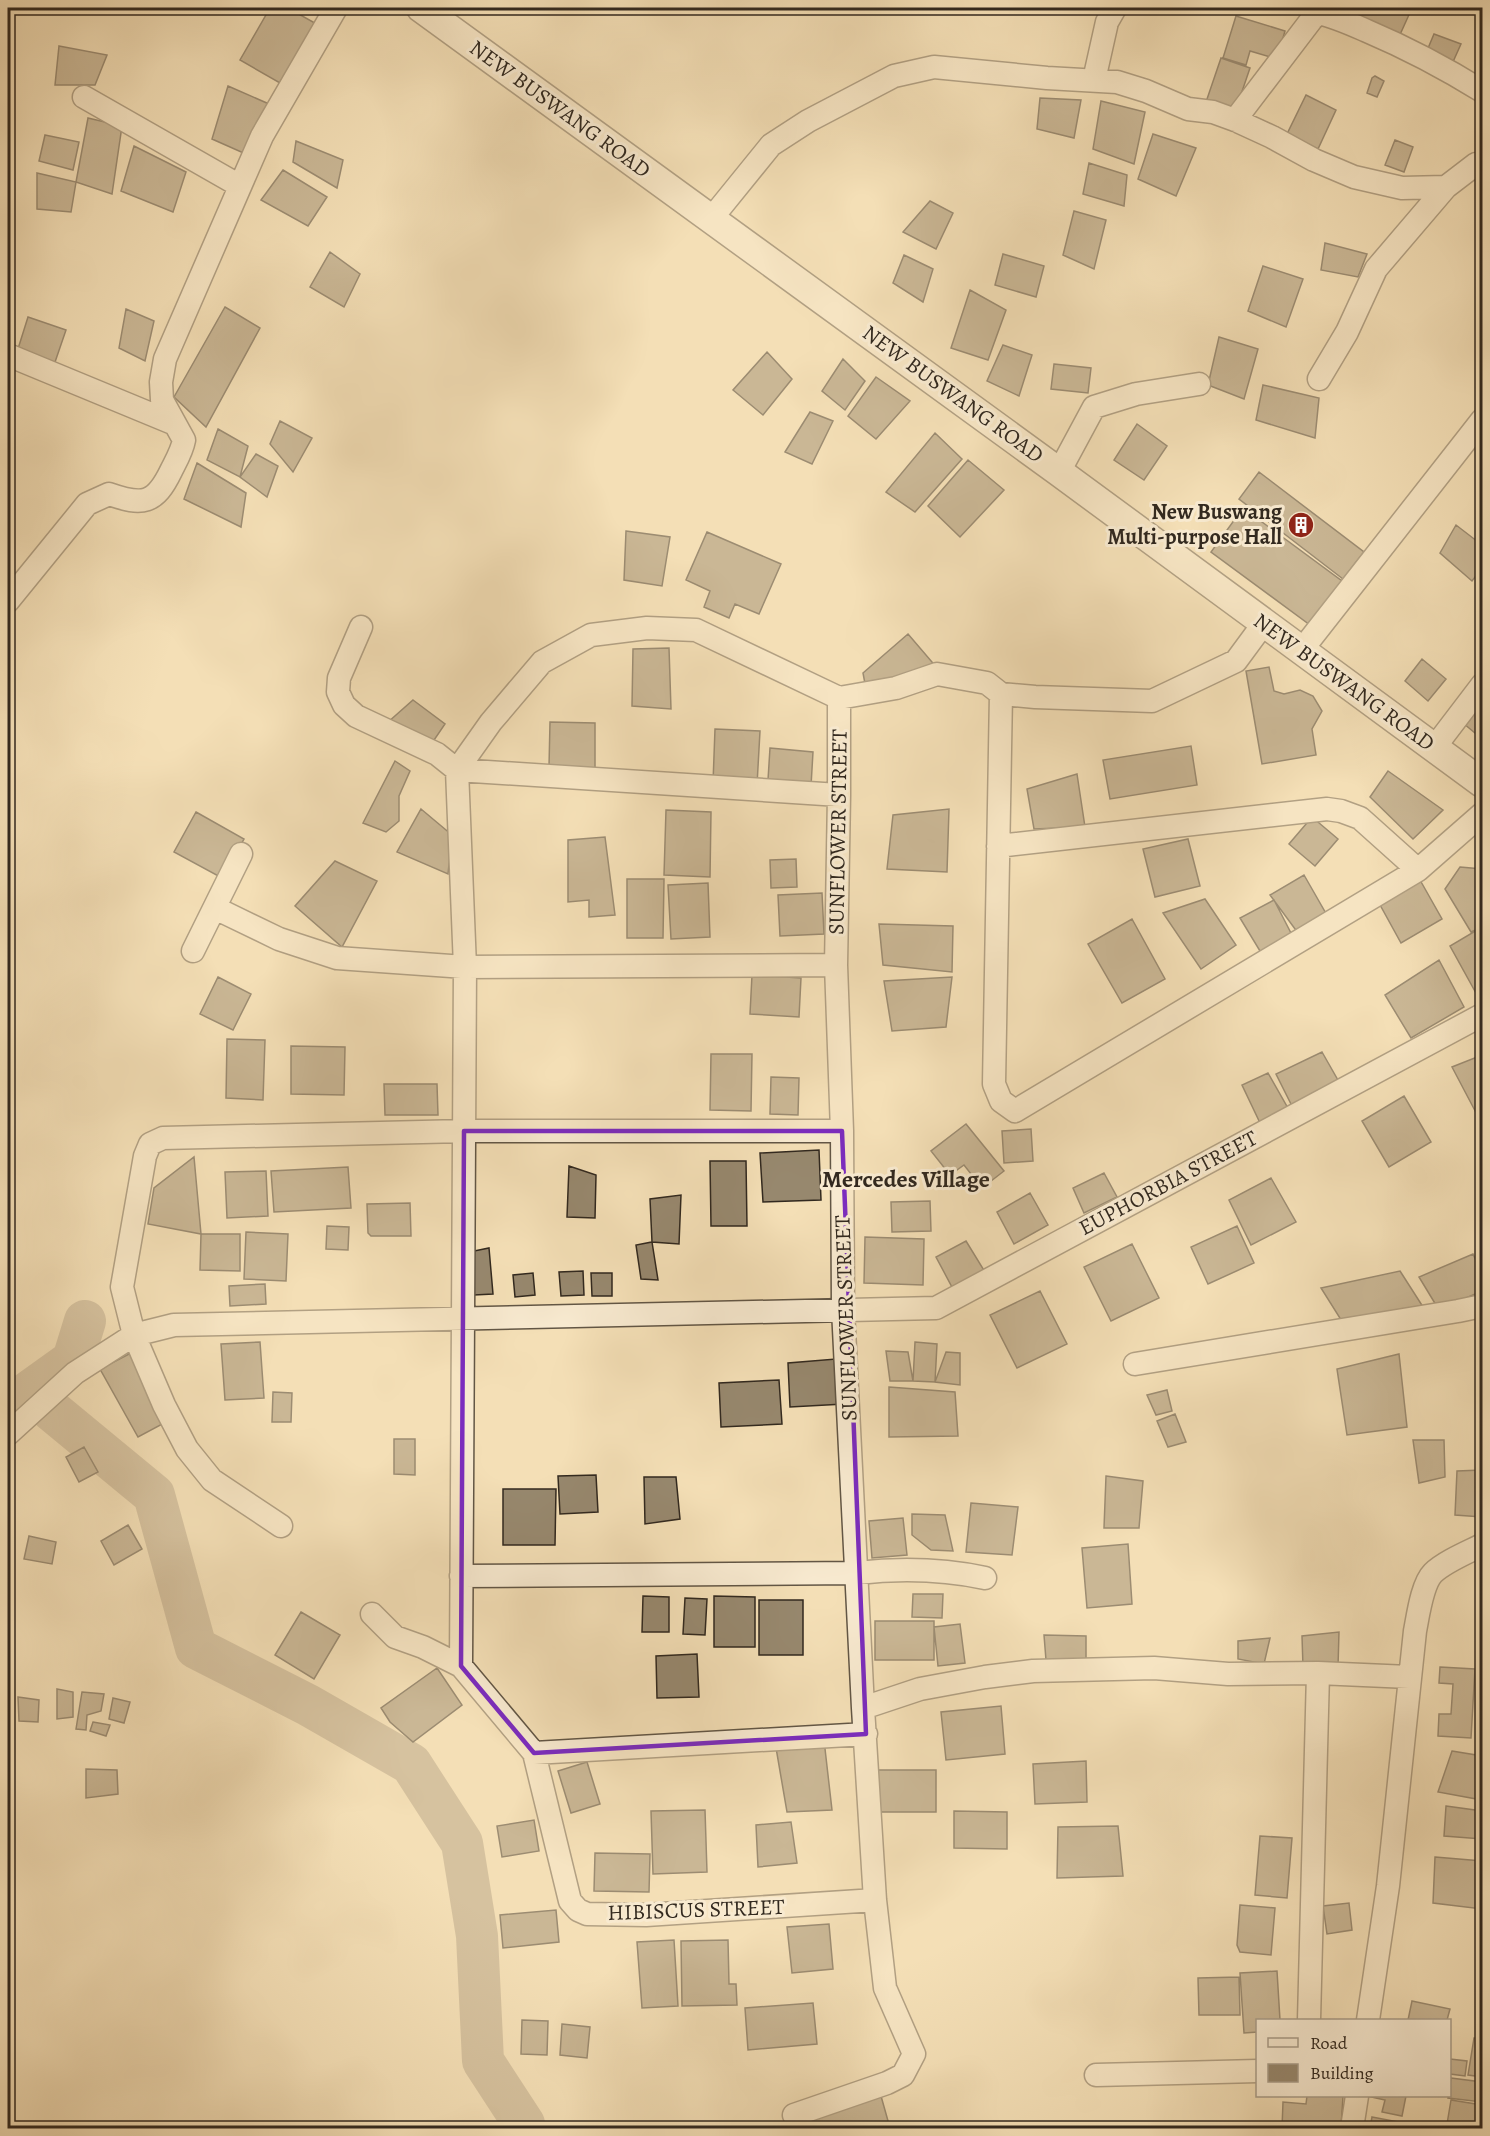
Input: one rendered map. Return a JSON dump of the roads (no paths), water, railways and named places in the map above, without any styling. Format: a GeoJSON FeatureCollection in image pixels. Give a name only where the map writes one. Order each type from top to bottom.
{"type":"FeatureCollection","features":[{"type":"Feature","properties":{"kind":"street"},"geometry":{"type":"LineString","coordinates":[[8,602],[87,504],[109,494],[125,500],[138,500],[150,498],[159,492],[184,440],[162,400],[161,381],[165,359],[262,136],[336,8]]}},
{"type":"Feature","properties":{"kind":"street","name":"NEW BUSWANG ROAD"},"geometry":{"type":"LineString","coordinates":[[421,8],[1482,783]]}},
{"type":"Feature","properties":{"kind":"street"},"geometry":{"type":"LineString","coordinates":[[1094,80],[1107,22],[1115,8]]}},
{"type":"Feature","properties":{"kind":"street"},"geometry":{"type":"LineString","coordinates":[[1235,120],[1312,19],[1319,13],[1332,16],[1396,43],[1447,69],[1482,91]]}},
{"type":"Feature","properties":{"kind":"street"},"geometry":{"type":"LineString","coordinates":[[711,219],[771,145],[808,121],[894,76],[934,67],[1118,82],[1188,109],[1213,112],[1235,120],[1314,160],[1354,177],[1402,188],[1446,187]]}},
{"type":"Feature","properties":{"kind":"street"},"geometry":{"type":"LineString","coordinates":[[84,97],[240,186]]}},
{"type":"Feature","properties":{"kind":"street"},"geometry":{"type":"LineString","coordinates":[[1319,378],[1347,332],[1376,269],[1446,187],[1480,162]]}},
{"type":"Feature","properties":{"kind":"street"},"geometry":{"type":"LineString","coordinates":[[8,355],[175,424]]}},
{"type":"Feature","properties":{"kind":"street"},"geometry":{"type":"LineString","coordinates":[[1059,472],[1094,407],[1136,394],[1198,384]]}},
{"type":"Feature","properties":{"kind":"street"},"geometry":{"type":"LineString","coordinates":[[1301,651],[1482,420]]}},
{"type":"Feature","properties":{"kind":"street"},"geometry":{"type":"LineString","coordinates":[[372,1614],[395,1637],[423,1647],[461,1666],[465,967],[457,770],[491,722],[542,662],[591,635],[647,628],[696,630],[839,698],[896,688],[937,674],[987,683],[1001,694],[1152,701],[1236,662],[1263,623]]}},
{"type":"Feature","properties":{"kind":"street"},"geometry":{"type":"LineString","coordinates":[[362,627],[339,678],[338,692],[344,705],[356,716],[437,754],[457,770],[839,795]]}},
{"type":"Feature","properties":{"kind":"street"},"geometry":{"type":"LineString","coordinates":[[1434,748],[1482,685]]}},
{"type":"Feature","properties":{"kind":"street"},"geometry":{"type":"LineString","coordinates":[[1001,694],[994,1084],[1001,1101],[1015,1111],[1418,870],[1482,814]]}},
{"type":"Feature","properties":{"kind":"street","name":"SUNFLOWER STREET"},"geometry":{"type":"LineString","coordinates":[[794,2115],[887,2083],[903,2075],[914,2054],[885,1989],[875,1900],[863,1707],[843,1309],[842,1131],[836,965],[839,698]]}},
{"type":"Feature","properties":{"kind":"street"},"geometry":{"type":"LineString","coordinates":[[998,846],[1327,809],[1360,818],[1418,870]]}},
{"type":"Feature","properties":{"kind":"street"},"geometry":{"type":"LineString","coordinates":[[193,951],[241,854]]}},
{"type":"Feature","properties":{"kind":"street"},"geometry":{"type":"LineString","coordinates":[[215,908],[279,939],[337,958],[465,967],[836,965]]}},
{"type":"Feature","properties":{"kind":"street","name":"EUPHORBIA STREET"},"geometry":{"type":"LineString","coordinates":[[8,1434],[75,1373],[134,1335],[174,1325],[936,1308],[1482,1015]]}},
{"type":"Feature","properties":{"kind":"street"},"geometry":{"type":"LineString","coordinates":[[281,1526],[212,1480],[188,1449],[164,1405],[134,1335],[122,1287],[145,1156],[150,1144],[163,1138],[464,1131],[842,1131]]}},
{"type":"Feature","properties":{"kind":"street"},"geometry":{"type":"LineString","coordinates":[[1135,1364],[1458,1311],[1482,1305]]}},
{"type":"Feature","properties":{"kind":"street"},"geometry":{"type":"LineString","coordinates":[[1368,2019],[1388,1886],[1409,1677],[1423,1594],[1432,1574],[1482,1545]]}},
{"type":"Feature","properties":{"kind":"street"},"geometry":{"type":"LineString","coordinates":[[461,1576],[857,1573],[913,1569],[985,1578]]}},
{"type":"Feature","properties":{"kind":"street","name":"HIBISCUS STREET"},"geometry":{"type":"LineString","coordinates":[[461,1666],[534,1753],[570,1901],[578,1910],[587,1914],[646,1916],[875,1900]]}},
{"type":"Feature","properties":{"kind":"street"},"geometry":{"type":"LineString","coordinates":[[863,1707],[920,1689],[1032,1671],[1154,1668],[1228,1674],[1318,1673],[1409,1677]]}},
{"type":"Feature","properties":{"kind":"street"},"geometry":{"type":"LineString","coordinates":[[1309,2019],[1318,1673]]}},
{"type":"Feature","properties":{"kind":"street"},"geometry":{"type":"LineString","coordinates":[[534,1753],[866,1734]]}},
{"type":"Feature","properties":{"kind":"street"},"geometry":{"type":"LineString","coordinates":[[1096,2075],[1256,2071]]}},
{"type":"Feature","properties":{"kind":"street"},"geometry":{"type":"LineString","coordinates":[[1352,2128],[1357,2097]]}},
{"type":"Feature","properties":{"kind":"waterway"},"geometry":{"type":"LineString","coordinates":[[27,1393],[73,1360],[85,1321]]}},
{"type":"Feature","properties":{"kind":"waterway"},"geometry":{"type":"LineString","coordinates":[[51,1410],[154,1495],[196,1648],[308,1705],[411,1764],[462,1843],[477,1936],[483,2061],[524,2124],[524,2128]]}},
{"type":"Feature","properties":{"kind":"place","name":"New Buswang Multi-purpose Hall"},"geometry":{"type":"Point","coordinates":[1301,525]}},
{"type":"Feature","properties":{"kind":"district","name":"Mercedes Village"},"geometry":{"type":"Point","coordinates":[906,1179]}}]}
